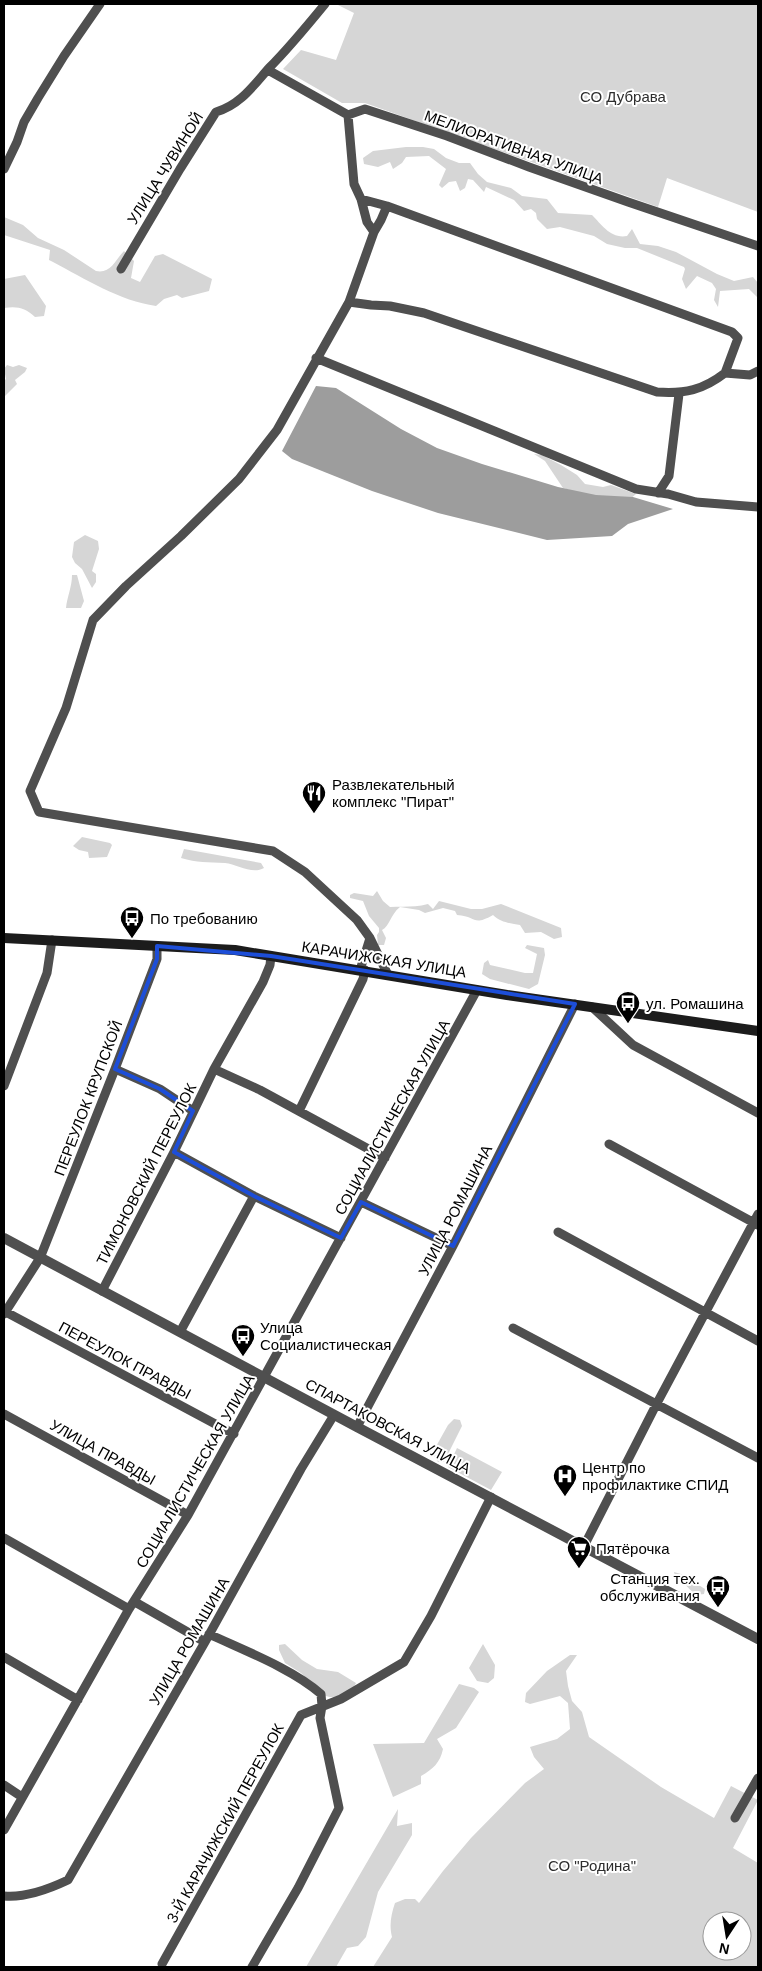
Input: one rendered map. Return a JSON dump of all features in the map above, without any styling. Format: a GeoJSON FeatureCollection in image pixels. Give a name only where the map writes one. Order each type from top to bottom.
{"type":"FeatureCollection","features":[{"type":"Feature","properties":{"kind":"main road","name":"КАРАЧИЖСКАЯ УЛИЦА"},"geometry":{"type":"LineString","coordinates":[[4,938],[235,950],[477,990],[758,1031]]}},
{"type":"Feature","properties":{"kind":"street"},"geometry":{"type":"LineString","coordinates":[[4,169],[33,106],[64,56],[100,4]]}},
{"type":"Feature","properties":{"kind":"street","name":"УЛИЦА ЧУВИНОЙ"},"geometry":{"type":"LineString","coordinates":[[121,269],[165,193],[216,112],[245,96],[325,4]]}},
{"type":"Feature","properties":{"kind":"street"},"geometry":{"type":"LineString","coordinates":[[268,70],[348,115],[354,184],[362,199],[367,222],[374,232]]}},
{"type":"Feature","properties":{"kind":"street","name":"МЕЛИОРАТИВНАЯ УЛИЦА"},"geometry":{"type":"LineString","coordinates":[[348,115],[365,109],[758,246]]}},
{"type":"Feature","properties":{"kind":"street"},"geometry":{"type":"LineString","coordinates":[[349,302],[372,306],[390,306],[424,313],[657,392],[679,394],[712,383],[726,373],[738,338],[732,332],[387,206],[362,199]]}},
{"type":"Feature","properties":{"kind":"street"},"geometry":{"type":"LineString","coordinates":[[387,206],[374,232],[349,302],[277,430],[239,478],[182,536],[126,586],[93,620],[66,708],[30,791],[39,812],[272,851],[305,872],[357,920],[370,938],[388,975]]}},
{"type":"Feature","properties":{"kind":"street"},"geometry":{"type":"LineString","coordinates":[[316,358],[636,489],[696,502],[758,507]]}},
{"type":"Feature","properties":{"kind":"street"},"geometry":{"type":"LineString","coordinates":[[726,373],[750,375],[758,371]]}},
{"type":"Feature","properties":{"kind":"street"},"geometry":{"type":"LineString","coordinates":[[658,493],[669,476],[679,394]]}},
{"type":"Feature","properties":{"kind":"street"},"geometry":{"type":"LineString","coordinates":[[298,1111],[363,979],[362,970],[370,938]]}},
{"type":"Feature","properties":{"kind":"street"},"geometry":{"type":"LineString","coordinates":[[4,1086],[47,973],[52,940]]}},
{"type":"Feature","properties":{"kind":"street","name":"ПЕРЕУЛОК КРУПСКОЙ"},"geometry":{"type":"LineString","coordinates":[[4,1312],[40,1258],[157,959],[157,946]]}},
{"type":"Feature","properties":{"kind":"street","name":"ТИМОНОВСКИЙ ПЕРЕУЛОК"},"geometry":{"type":"LineString","coordinates":[[102,1291],[174,1152],[214,1069],[263,982],[270,966],[271,956]]}},
{"type":"Feature","properties":{"kind":"street","name":"СОЦИАЛИСТИЧЕСКАЯ УЛИЦА"},"geometry":{"type":"LineString","coordinates":[[4,1830],[132,1606],[188,1515],[234,1434],[477,990]]}},
{"type":"Feature","properties":{"kind":"street","name":"УЛИЦА РОМАШИНА"},"geometry":{"type":"LineString","coordinates":[[357,1427],[453,1246],[575,1004]]}},
{"type":"Feature","properties":{"kind":"street"},"geometry":{"type":"LineString","coordinates":[[592,1007],[633,1045],[758,1113]]}},
{"type":"Feature","properties":{"kind":"street"},"geometry":{"type":"LineString","coordinates":[[115,1069],[160,1089],[193,1111]]}},
{"type":"Feature","properties":{"kind":"street"},"geometry":{"type":"LineString","coordinates":[[214,1069],[260,1090],[385,1158]]}},
{"type":"Feature","properties":{"kind":"street"},"geometry":{"type":"LineString","coordinates":[[609,1144],[756,1224]]}},
{"type":"Feature","properties":{"kind":"street"},"geometry":{"type":"LineString","coordinates":[[174,1152],[254,1196],[341,1238]]}},
{"type":"Feature","properties":{"kind":"street"},"geometry":{"type":"LineString","coordinates":[[180,1332],[254,1196]]}},
{"type":"Feature","properties":{"kind":"street"},"geometry":{"type":"LineString","coordinates":[[361,1202],[453,1246]]}},
{"type":"Feature","properties":{"kind":"street"},"geometry":{"type":"LineString","coordinates":[[584,1546],[656,1405],[756,1224],[758,1214]]}},
{"type":"Feature","properties":{"kind":"street"},"geometry":{"type":"LineString","coordinates":[[558,1232],[758,1341]]}},
{"type":"Feature","properties":{"kind":"street","name":"СПАРТАКОВСКАЯ УЛИЦА"},"geometry":{"type":"LineString","coordinates":[[4,1238],[264,1378],[758,1639]]}},
{"type":"Feature","properties":{"kind":"street","name":"ПЕРЕУЛОК ПРАВДЫ"},"geometry":{"type":"LineString","coordinates":[[4,1312],[234,1434]]}},
{"type":"Feature","properties":{"kind":"street"},"geometry":{"type":"LineString","coordinates":[[513,1328],[758,1458]]}},
{"type":"Feature","properties":{"kind":"street","name":"УЛИЦА ПРАВДЫ"},"geometry":{"type":"LineString","coordinates":[[4,1414],[188,1515]]}},
{"type":"Feature","properties":{"kind":"street","name":"УЛИЦА РОМАШИНА"},"geometry":{"type":"LineString","coordinates":[[4,1896],[24,1895],[68,1880],[207,1638],[301,1469],[334,1415]]}},
{"type":"Feature","properties":{"kind":"street","name":"3-Й КАРАЧИЖСКИЙ ПЕРЕУЛОК"},"geometry":{"type":"LineString","coordinates":[[162,1964],[301,1715],[341,1699],[404,1662],[431,1616],[491,1497]]}},
{"type":"Feature","properties":{"kind":"street"},"geometry":{"type":"LineString","coordinates":[[4,1538],[132,1606],[264,1660],[312,1686],[321,1694],[320,1718],[339,1808],[298,1888],[252,1967]]}},
{"type":"Feature","properties":{"kind":"street"},"geometry":{"type":"LineString","coordinates":[[4,1657],[78,1700]]}},
{"type":"Feature","properties":{"kind":"street"},"geometry":{"type":"LineString","coordinates":[[735,1818],[758,1778]]}},
{"type":"Feature","properties":{"kind":"street"},"geometry":{"type":"LineString","coordinates":[[4,1785],[22,1796]]}},
{"type":"Feature","properties":{"kind":"highlighted area"},"geometry":{"type":"Polygon","coordinates":[[[157,946],[271,956],[575,1004],[453,1246],[361,1202],[341,1238],[254,1196],[174,1152],[193,1111],[160,1089],[115,1069],[157,959],[157,946]]]}},
{"type":"Feature","properties":{"kind":"green space","name":"СО Дубрава"},"geometry":{"type":"Polygon","coordinates":[[[336,4],[758,4],[758,212],[667,178],[658,207],[365,103],[342,103],[283,69],[301,50],[336,60],[354,13],[336,4]]]}},
{"type":"Feature","properties":{"kind":"green space"},"geometry":{"type":"Polygon","coordinates":[[[406,147],[434,149],[446,158],[459,163],[470,163],[487,182],[511,188],[522,196],[547,199],[558,213],[592,215],[607,230],[616,235],[627,236],[632,229],[640,244],[658,246],[676,252],[734,281],[753,277],[758,283],[758,298],[749,289],[720,291],[718,307],[714,300],[716,289],[712,283],[697,276],[686,289],[682,279],[684,267],[637,248],[625,248],[607,244],[594,236],[560,227],[547,229],[537,219],[536,213],[531,209],[524,211],[514,200],[486,187],[484,192],[473,180],[468,179],[465,188],[460,191],[456,181],[449,182],[442,188],[439,185],[446,169],[429,156],[406,157],[402,163],[393,169],[390,162],[378,167],[364,164],[363,158],[373,151],[406,147]]]}},
{"type":"Feature","properties":{"kind":"green space"},"geometry":{"type":"Polygon","coordinates":[[[4,217],[23,225],[38,238],[64,250],[96,271],[105,270],[112,266],[124,251],[134,261],[131,278],[140,282],[155,256],[163,254],[212,279],[209,291],[182,298],[177,295],[164,299],[156,306],[129,299],[103,288],[49,260],[50,250],[4,235],[4,217]]]}},
{"type":"Feature","properties":{"kind":"green space"},"geometry":{"type":"Polygon","coordinates":[[[25,275],[46,306],[44,316],[35,317],[24,310],[13,307],[4,308],[4,279],[25,275]]]}},
{"type":"Feature","properties":{"kind":"green space"},"geometry":{"type":"Polygon","coordinates":[[[7,365],[13,367],[19,365],[27,368],[15,380],[17,384],[4,397],[4,381],[6,379],[4,369],[7,365]]]}},
{"type":"Feature","properties":{"kind":"green space"},"geometry":{"type":"Polygon","coordinates":[[[534,454],[542,455],[561,465],[577,475],[585,484],[603,487],[611,485],[636,494],[629,500],[590,496],[563,488],[545,461],[534,454]]]}},
{"type":"Feature","properties":{"kind":"green space"},"geometry":{"type":"Polygon","coordinates":[[[85,535],[98,541],[99,549],[92,571],[96,574],[96,582],[92,588],[82,569],[75,563],[72,557],[74,542],[85,535]]]}},
{"type":"Feature","properties":{"kind":"green space"},"geometry":{"type":"Polygon","coordinates":[[[72,575],[77,575],[84,601],[81,608],[66,608],[72,575]]]}},
{"type":"Feature","properties":{"kind":"green space"},"geometry":{"type":"Polygon","coordinates":[[[82,837],[110,843],[112,845],[107,857],[89,858],[88,852],[73,846],[82,837]]]}},
{"type":"Feature","properties":{"kind":"green space"},"geometry":{"type":"Polygon","coordinates":[[[184,849],[261,863],[264,868],[250,870],[225,863],[187,860],[181,858],[184,849]]]}},
{"type":"Feature","properties":{"kind":"green space"},"geometry":{"type":"Polygon","coordinates":[[[377,891],[383,901],[390,907],[428,904],[433,909],[439,901],[471,909],[482,909],[501,904],[561,928],[562,937],[554,939],[541,932],[525,933],[520,925],[503,921],[493,915],[478,921],[457,915],[455,911],[443,908],[425,913],[419,910],[400,907],[382,930],[386,938],[384,945],[378,945],[377,935],[379,928],[369,916],[363,901],[350,898],[350,895],[354,893],[373,896],[377,891]]]}},
{"type":"Feature","properties":{"kind":"green space"},"geometry":{"type":"Polygon","coordinates":[[[527,945],[544,948],[545,955],[538,984],[529,989],[490,979],[482,974],[484,963],[488,960],[490,965],[533,973],[537,954],[525,948],[527,945]]]}},
{"type":"Feature","properties":{"kind":"green space"},"geometry":{"type":"Polygon","coordinates":[[[454,1419],[460,1420],[462,1426],[444,1462],[438,1462],[433,1454],[434,1450],[448,1425],[454,1419]]]}},
{"type":"Feature","properties":{"kind":"green space"},"geometry":{"type":"Polygon","coordinates":[[[457,1448],[502,1472],[491,1490],[448,1467],[457,1448]]]}},
{"type":"Feature","properties":{"kind":"green space"},"geometry":{"type":"Polygon","coordinates":[[[674,1572],[681,1574],[705,1589],[704,1594],[692,1591],[680,1580],[676,1579],[674,1572]]]}},
{"type":"Feature","properties":{"kind":"green space"},"geometry":{"type":"Polygon","coordinates":[[[285,1644],[302,1660],[317,1669],[338,1672],[356,1683],[354,1687],[336,1696],[328,1697],[324,1695],[301,1673],[285,1663],[279,1650],[279,1645],[285,1644]]]}},
{"type":"Feature","properties":{"kind":"green space"},"geometry":{"type":"Polygon","coordinates":[[[483,1644],[495,1665],[494,1678],[488,1683],[477,1681],[469,1668],[483,1644]]]}},
{"type":"Feature","properties":{"kind":"green space","name":"СО \"Родина\""},"geometry":{"type":"Polygon","coordinates":[[[570,1655],[577,1655],[566,1671],[568,1686],[572,1701],[582,1712],[589,1737],[661,1787],[714,1818],[731,1786],[758,1800],[733,1848],[758,1863],[758,1967],[373,1967],[392,1937],[391,1920],[395,1903],[405,1899],[415,1899],[419,1903],[471,1838],[525,1783],[544,1769],[534,1757],[530,1747],[557,1739],[570,1729],[568,1703],[560,1696],[530,1704],[525,1702],[526,1693],[547,1671],[570,1655]]]}},
{"type":"Feature","properties":{"kind":"green space"},"geometry":{"type":"Polygon","coordinates":[[[459,1684],[474,1688],[479,1692],[456,1728],[437,1739],[443,1749],[442,1754],[435,1765],[421,1776],[421,1784],[393,1797],[373,1744],[424,1743],[459,1684]]]}},
{"type":"Feature","properties":{"kind":"green space"},"geometry":{"type":"Polygon","coordinates":[[[398,1809],[397,1826],[412,1823],[412,1835],[378,1892],[366,1937],[358,1946],[347,1948],[336,1967],[306,1967],[398,1809]]]}},
{"type":"Feature","properties":{"kind":"shaded area"},"geometry":{"type":"Polygon","coordinates":[[[316,386],[336,388],[401,429],[437,448],[482,464],[558,487],[596,495],[633,497],[673,509],[628,524],[612,536],[547,540],[438,513],[372,491],[292,459],[282,451],[316,386]]]}},
{"type":"Feature","properties":{"kind":"place","name":"Развлекательный комплекс \"Пират\""},"geometry":{"type":"Point","coordinates":[314,814]}},
{"type":"Feature","properties":{"kind":"place","name":"По требованию"},"geometry":{"type":"Point","coordinates":[132,939]}},
{"type":"Feature","properties":{"kind":"place","name":"ул. Ромашина"},"geometry":{"type":"Point","coordinates":[628,1024]}},
{"type":"Feature","properties":{"kind":"place","name":"Улица Социалистическая"},"geometry":{"type":"Point","coordinates":[243,1357]}},
{"type":"Feature","properties":{"kind":"place","name":"Центр по профилактике СПИД"},"geometry":{"type":"Point","coordinates":[565,1497]}},
{"type":"Feature","properties":{"kind":"place","name":"Пятёрочка"},"geometry":{"type":"Point","coordinates":[579,1569]}},
{"type":"Feature","properties":{"kind":"place","name":"Станция тех. обслуживания"},"geometry":{"type":"Point","coordinates":[718,1608]}}]}
